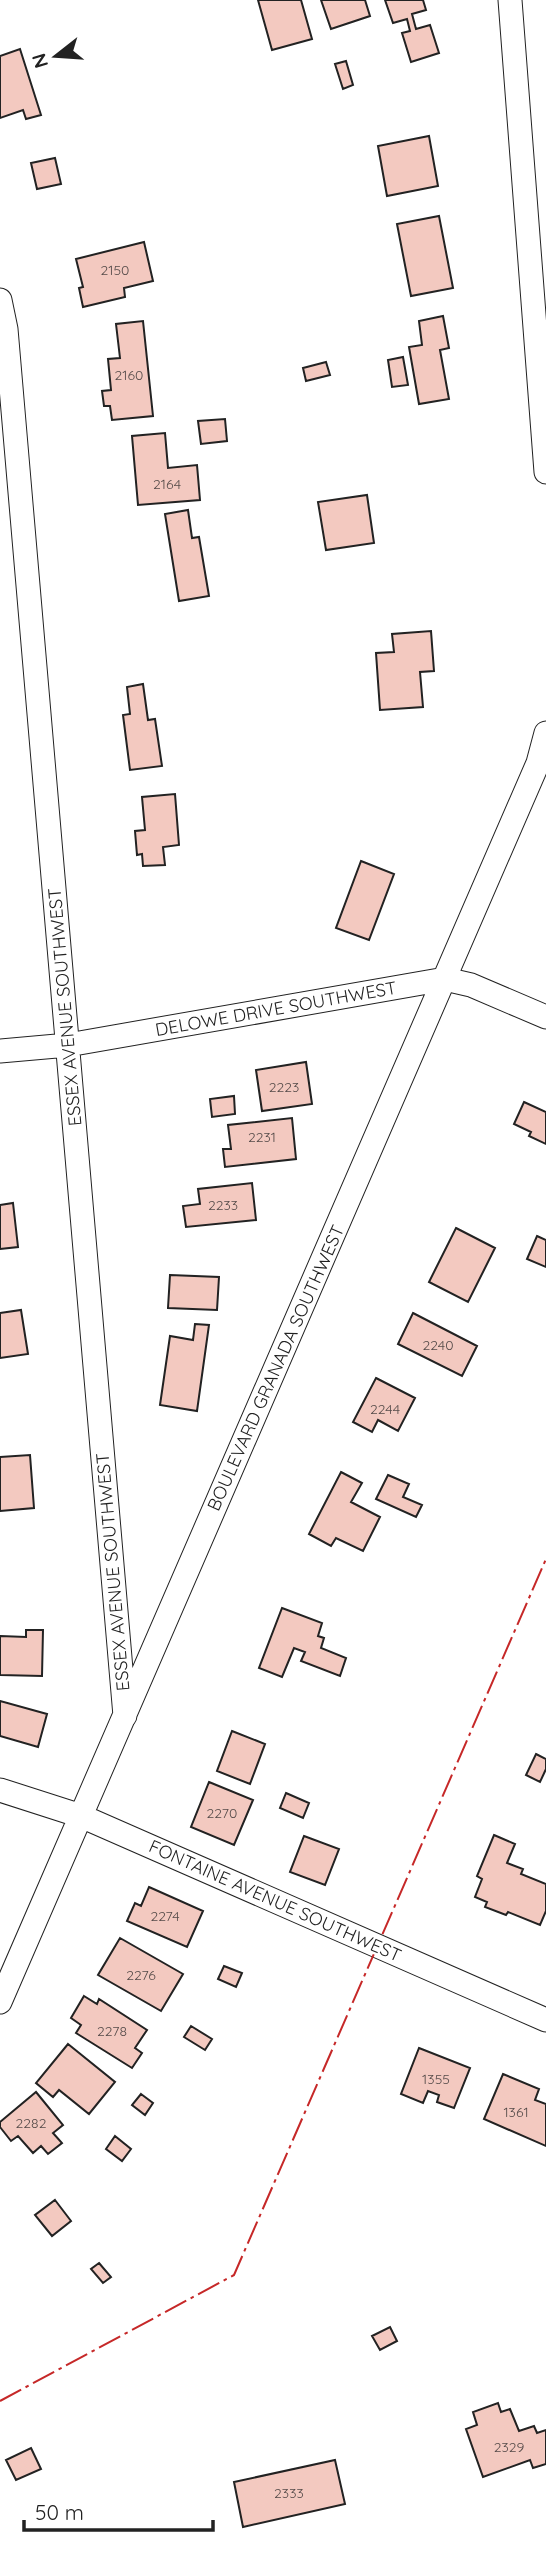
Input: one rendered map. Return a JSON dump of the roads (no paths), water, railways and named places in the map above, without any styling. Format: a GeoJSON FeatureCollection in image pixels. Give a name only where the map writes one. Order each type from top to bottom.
{"type":"FeatureCollection","features":[{"type":"Feature","properties":{"kind":"street"},"geometry":{"type":"LineString","coordinates":[[510,0],[546,472]]}},
{"type":"Feature","properties":{"kind":"street","name":"ESSEX AVENUE SOUTHWEST"},"geometry":{"type":"LineString","coordinates":[[0,300],[6,329],[125,1716]]}},
{"type":"Feature","properties":{"kind":"street","name":"BOULEVARD GRANADA SOUTHWEST"},"geometry":{"type":"LineString","coordinates":[[0,2002],[538,763],[546,733]]}},
{"type":"Feature","properties":{"kind":"street","name":"DELOWE DRIVE SOUTHWEST"},"geometry":{"type":"LineString","coordinates":[[0,1051],[68,1045],[445,979],[471,985],[546,1017]]}},
{"type":"Feature","properties":{"kind":"street","name":"FONTAINE AVENUE SOUTHWEST"},"geometry":{"type":"LineString","coordinates":[[0,1790],[81,1816],[546,2020]]}}]}
